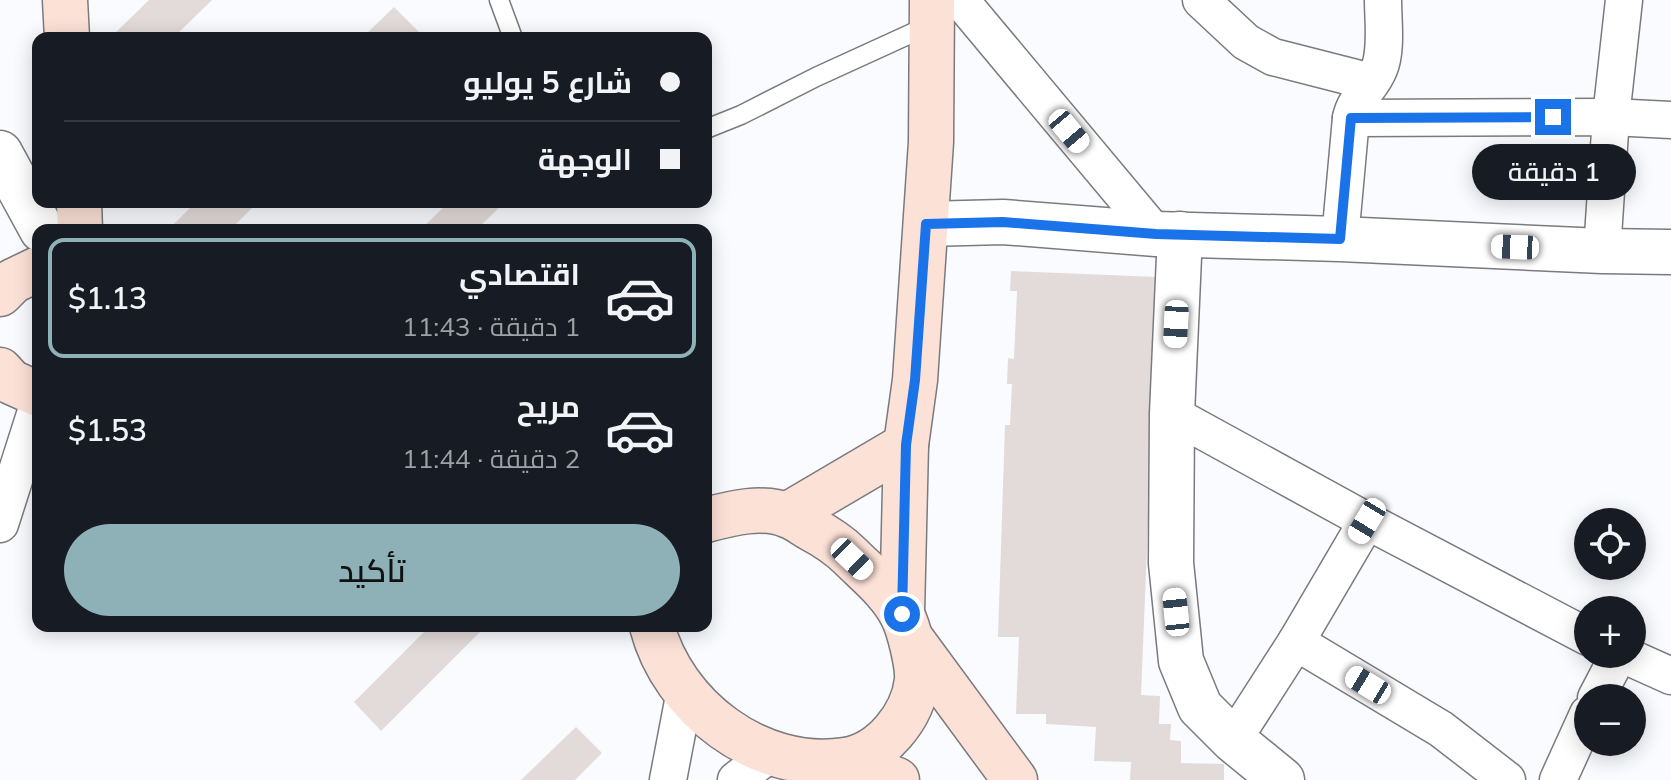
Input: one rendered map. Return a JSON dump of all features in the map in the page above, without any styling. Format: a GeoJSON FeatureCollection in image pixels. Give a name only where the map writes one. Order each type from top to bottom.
{"type":"FeatureCollection","features":[{"type":"Feature","properties":{"kind":"main road"},"geometry":{"type":"LineString","coordinates":[[65,0],[67,32]]}},
{"type":"Feature","properties":{"kind":"main road"},"geometry":{"type":"LineString","coordinates":[[654,632],[671,673],[707,714],[731,734],[772,752],[812,762],[847,760],[872,750],[893,732],[909,709],[917,678],[906,626],[906,445],[915,380],[931,142],[954,8]]}},
{"type":"Feature","properties":{"kind":"main road"},"geometry":{"type":"LineString","coordinates":[[712,518],[731,513],[773,512],[906,445]]}},
{"type":"Feature","properties":{"kind":"main road"},"geometry":{"type":"LineString","coordinates":[[712,492],[773,512],[836,543],[885,590],[906,626],[1015,780]]}},
{"type":"Feature","properties":{"kind":"main road"},"geometry":{"type":"LineString","coordinates":[[847,760],[897,780]]}},
{"type":"Feature","properties":{"kind":"street"},"geometry":{"type":"LineString","coordinates":[[1201,0],[1246,42],[1273,57],[1371,82]]}},
{"type":"Feature","properties":{"kind":"street"},"geometry":{"type":"LineString","coordinates":[[1340,239],[1351,118],[1361,94],[1379,70],[1383,54],[1383,0]]}},
{"type":"Feature","properties":{"kind":"street"},"geometry":{"type":"LineString","coordinates":[[1602,251],[1611,117],[1624,0]]}},
{"type":"Feature","properties":{"kind":"street"},"geometry":{"type":"LineString","coordinates":[[954,8],[1168,234],[1171,563],[1181,661],[1200,707],[1233,740],[1282,780]]}},
{"type":"Feature","properties":{"kind":"street"},"geometry":{"type":"LineString","coordinates":[[1351,118],[1611,117],[1671,120]]}},
{"type":"Feature","properties":{"kind":"street"},"geometry":{"type":"LineString","coordinates":[[2,160],[39,224]]}},
{"type":"Feature","properties":{"kind":"street"},"geometry":{"type":"LineString","coordinates":[[926,224],[1003,222],[1168,234],[1671,252]]}},
{"type":"Feature","properties":{"kind":"street"},"geometry":{"type":"LineString","coordinates":[[0,524],[17,386]]}},
{"type":"Feature","properties":{"kind":"street"},"geometry":{"type":"LineString","coordinates":[[1172,414],[1574,630]]}},
{"type":"Feature","properties":{"kind":"street"},"geometry":{"type":"LineString","coordinates":[[1233,740],[1296,642],[1367,521]]}},
{"type":"Feature","properties":{"kind":"street"},"geometry":{"type":"LineString","coordinates":[[1296,642],[1441,729],[1507,780]]}},
{"type":"Feature","properties":{"kind":"street"},"geometry":{"type":"LineString","coordinates":[[1646,665],[1671,676]]}},
{"type":"Feature","properties":{"kind":"street"},"geometry":{"type":"LineString","coordinates":[[668,780],[685,691]]}},
{"type":"Feature","properties":{"kind":"street"},"geometry":{"type":"LineString","coordinates":[[1558,780],[1574,745]]}},
{"type":"Feature","properties":{"kind":"street"},"geometry":{"type":"LineString","coordinates":[[736,780],[772,752]]}},
{"type":"Feature","properties":{"kind":"lane"},"geometry":{"type":"LineString","coordinates":[[499,0],[511,32]]}},
{"type":"Feature","properties":{"kind":"lane"},"geometry":{"type":"LineString","coordinates":[[712,127],[954,8]]}},
{"type":"Feature","properties":{"kind":"building"},"geometry":{"type":"Polygon","coordinates":[[[149,0],[212,0],[179,32],[116,32],[149,0]]]}},
{"type":"Feature","properties":{"kind":"building"},"geometry":{"type":"Polygon","coordinates":[[[394,7],[419,32],[368,32],[394,7]]]}},
{"type":"Feature","properties":{"kind":"building"},"geometry":{"type":"Polygon","coordinates":[[[190,208],[252,208],[236,224],[174,224],[190,208]]]}},
{"type":"Feature","properties":{"kind":"building"},"geometry":{"type":"Polygon","coordinates":[[[443,208],[499,208],[482,224],[426,224],[443,208]]]}},
{"type":"Feature","properties":{"kind":"building"},"geometry":{"type":"Polygon","coordinates":[[[1011,271],[1158,277],[1141,695],[1160,696],[1159,724],[1171,724],[1170,740],[1181,741],[1181,763],[1224,764],[1224,780],[1130,780],[1131,762],[1094,761],[1096,727],[1046,724],[1046,714],[1016,714],[1019,637],[998,637],[1005,425],[1010,425],[1012,384],[1007,384],[1008,358],[1014,359],[1017,291],[1010,291],[1011,271]]]}},
{"type":"Feature","properties":{"kind":"building"},"geometry":{"type":"Polygon","coordinates":[[[424,632],[480,632],[381,731],[354,702],[424,632]]]}},
{"type":"Feature","properties":{"kind":"building"},"geometry":{"type":"Polygon","coordinates":[[[576,727],[602,753],[575,780],[521,780],[576,727]]]}},
{"type":"Feature","properties":{"kind":"route"},"geometry":{"type":"LineString","coordinates":[[902,614],[906,445],[915,380],[926,224],[1003,222],[1156,234],[1340,239],[1351,118],[1553,117]]}}]}
